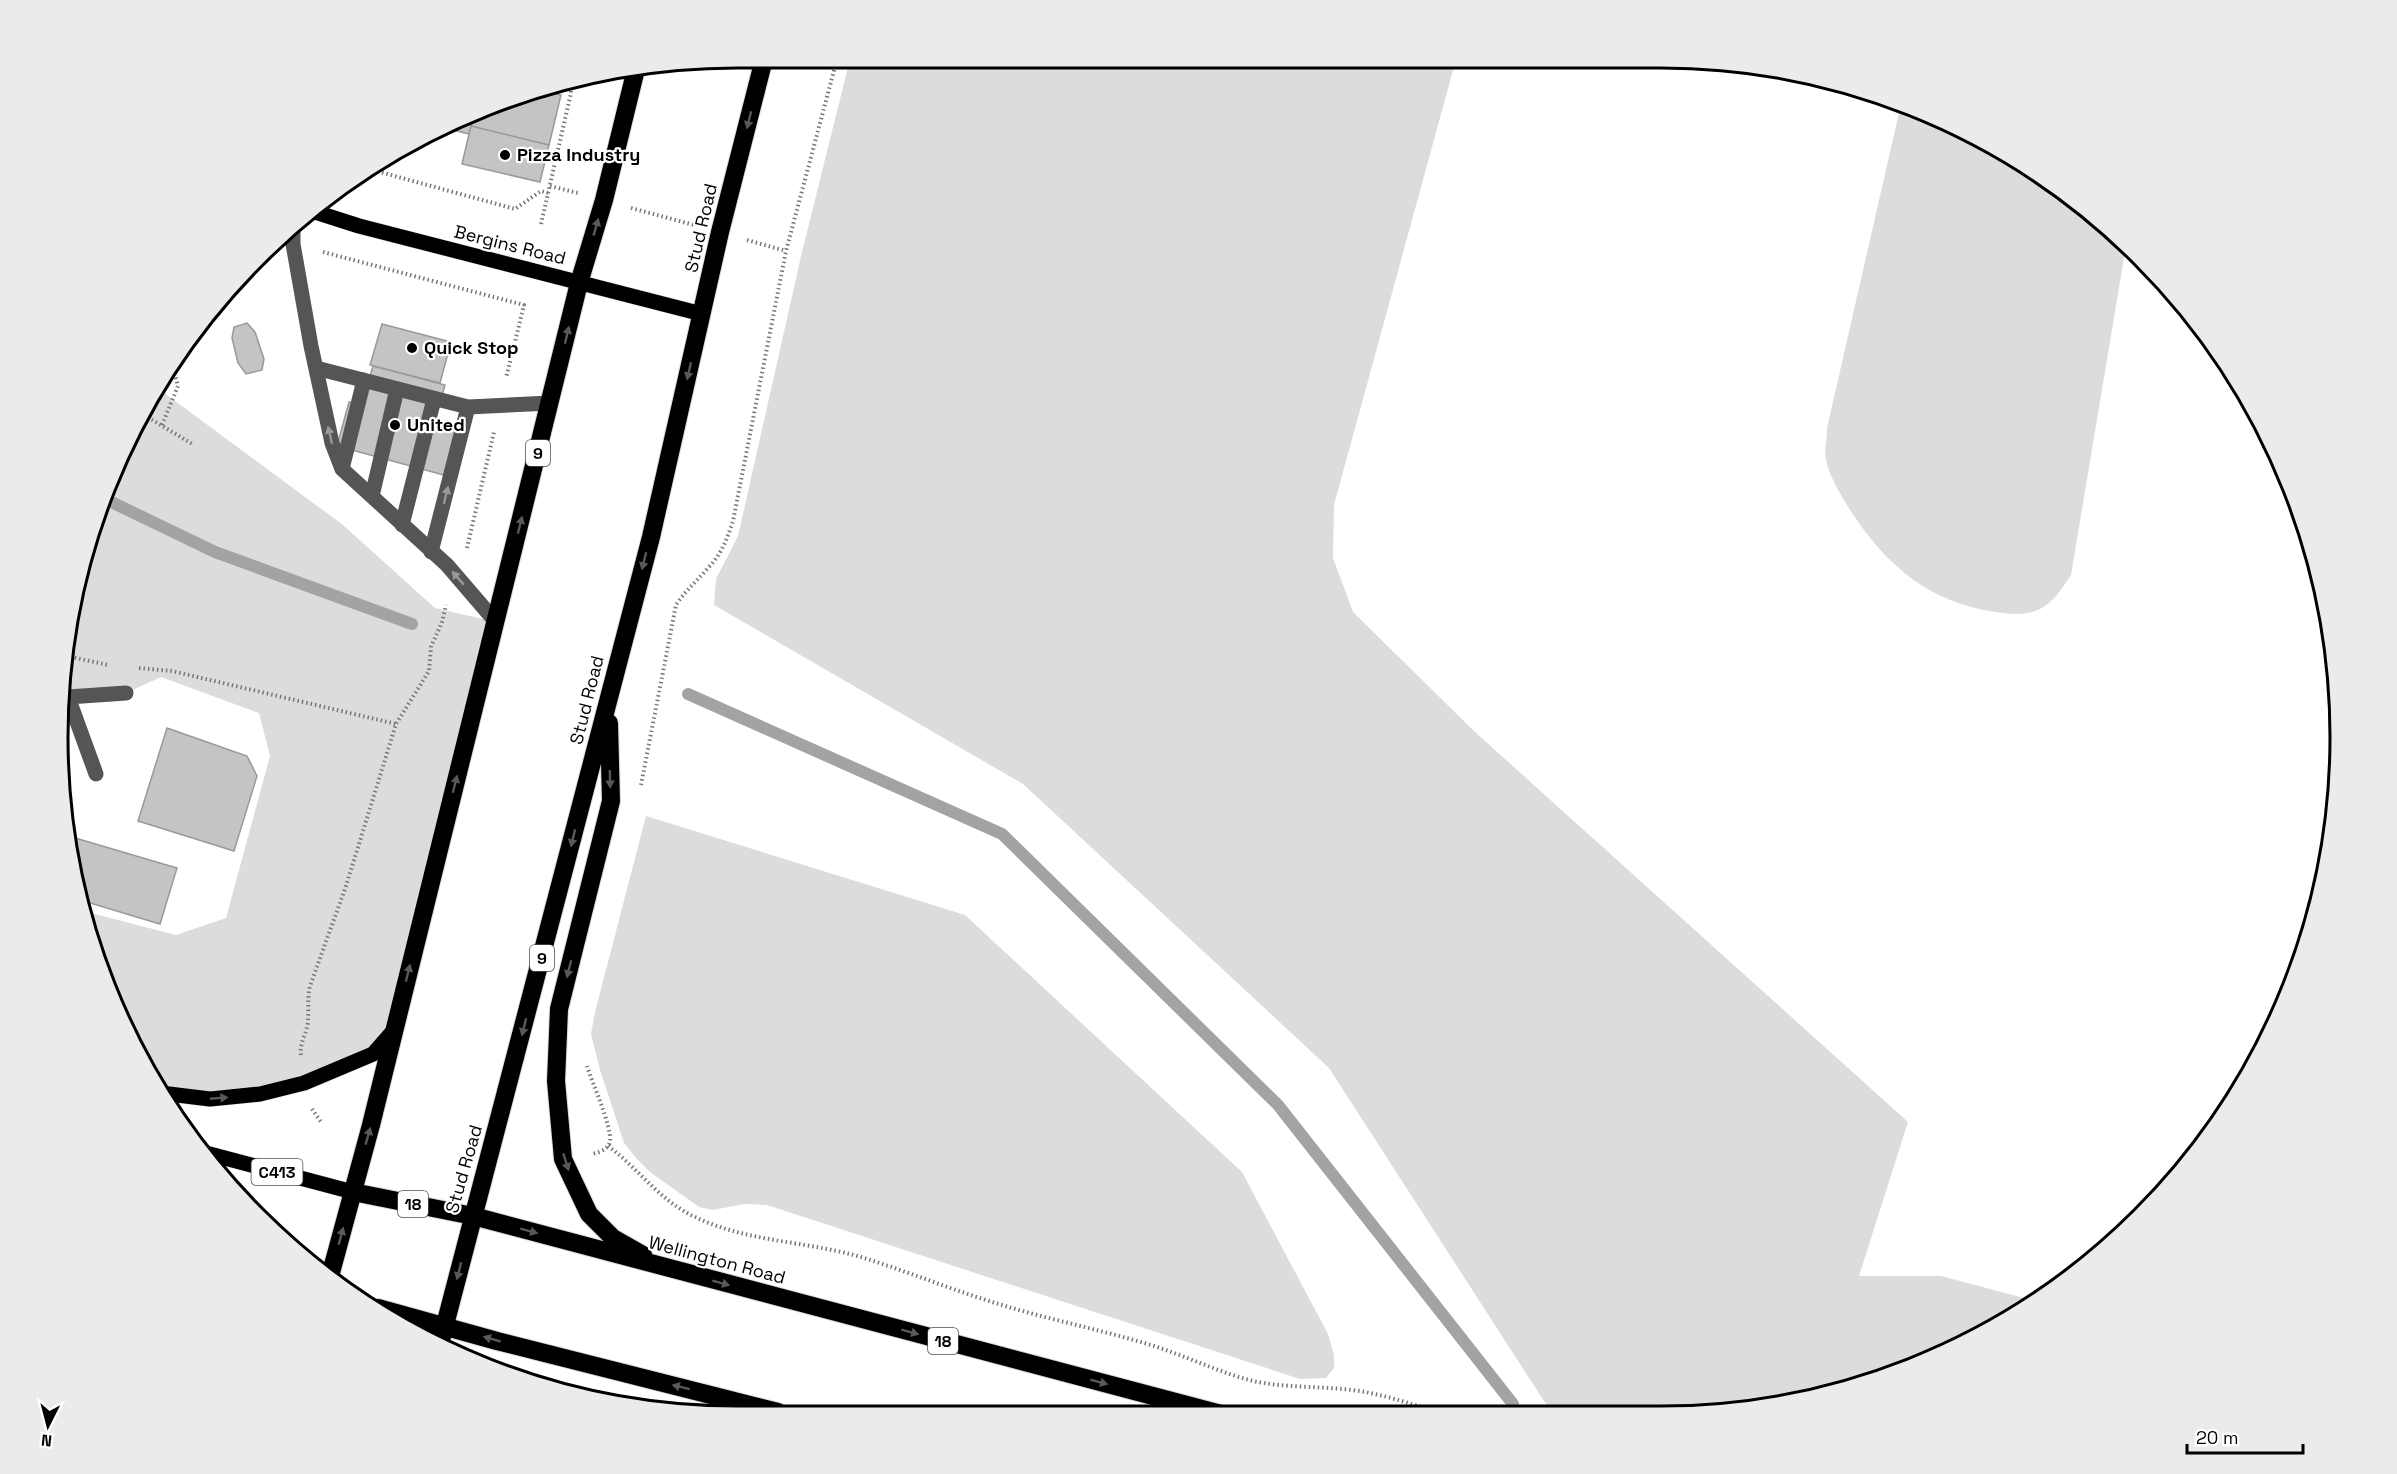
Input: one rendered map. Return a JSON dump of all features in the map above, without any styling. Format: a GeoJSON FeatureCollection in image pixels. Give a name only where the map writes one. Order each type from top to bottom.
{"type":"FeatureCollection","features":[{"type":"Feature","properties":{"kind":"highway","name":"Stud Road"},"geometry":{"type":"LineString","coordinates":[[442,1337],[498,1130],[651,537],[720,232],[762,68]]}},
{"type":"Feature","properties":{"kind":"highway","name":"9"},"geometry":{"type":"LineString","coordinates":[[332,1270],[371,1125],[579,283],[634,75]]}},
{"type":"Feature","properties":{"kind":"highway"},"geometry":{"type":"LineString","coordinates":[[609,700],[611,801],[559,1009],[556,1081],[563,1159],[588,1214],[613,1238],[665,1269]]}},
{"type":"Feature","properties":{"kind":"highway","name":"Wellington Road"},"geometry":{"type":"LineString","coordinates":[[353,1192],[473,1216],[665,1269],[1190,1406]]}},
{"type":"Feature","properties":{"kind":"highway"},"geometry":{"type":"LineString","coordinates":[[395,1313],[755,1406]]}},
{"type":"Feature","properties":{"kind":"main road","name":"Bergins Road"},"geometry":{"type":"LineString","coordinates":[[320,214],[359,226],[702,314]]}},
{"type":"Feature","properties":{"kind":"main road"},"geometry":{"type":"LineString","coordinates":[[171,1094],[210,1099],[260,1094],[304,1083],[348,1067],[373,1054],[394,1030]]}},
{"type":"Feature","properties":{"kind":"main road","name":"Wellington Road"},"geometry":{"type":"LineString","coordinates":[[215,1155],[353,1192]]}},
{"type":"Feature","properties":{"kind":"street"},"geometry":{"type":"LineString","coordinates":[[293,237],[316,368],[332,443],[342,469],[447,565],[496,622]]}},
{"type":"Feature","properties":{"kind":"street"},"geometry":{"type":"LineString","coordinates":[[316,368],[468,407],[550,402]]}},
{"type":"Feature","properties":{"kind":"street"},"geometry":{"type":"LineString","coordinates":[[342,469],[364,380]]}},
{"type":"Feature","properties":{"kind":"street"},"geometry":{"type":"LineString","coordinates":[[372,496],[397,389]]}},
{"type":"Feature","properties":{"kind":"street"},"geometry":{"type":"LineString","coordinates":[[402,525],[434,399]]}},
{"type":"Feature","properties":{"kind":"street"},"geometry":{"type":"LineString","coordinates":[[431,552],[468,407]]}},
{"type":"Feature","properties":{"kind":"street"},"geometry":{"type":"LineString","coordinates":[[69,692],[126,693]]}},
{"type":"Feature","properties":{"kind":"street"},"geometry":{"type":"LineString","coordinates":[[69,704],[96,774]]}},
{"type":"Feature","properties":{"kind":"path"},"geometry":{"type":"LineString","coordinates":[[640,789],[676,605],[683,594],[718,556],[733,521],[786,251],[835,68]]}},
{"type":"Feature","properties":{"kind":"path"},"geometry":{"type":"LineString","coordinates":[[541,224],[572,88]]}},
{"type":"Feature","properties":{"kind":"path"},"geometry":{"type":"LineString","coordinates":[[379,172],[515,209],[541,191],[548,193]]}},
{"type":"Feature","properties":{"kind":"path"},"geometry":{"type":"LineString","coordinates":[[549,186],[786,251]]}},
{"type":"Feature","properties":{"kind":"path"},"geometry":{"type":"LineString","coordinates":[[293,244],[524,305]]}},
{"type":"Feature","properties":{"kind":"path"},"geometry":{"type":"LineString","coordinates":[[162,425],[178,386],[175,374]]}},
{"type":"Feature","properties":{"kind":"path"},"geometry":{"type":"LineString","coordinates":[[149,418],[194,445]]}},
{"type":"Feature","properties":{"kind":"path"},"geometry":{"type":"LineString","coordinates":[[304,1083],[300,1048],[308,1019],[307,1000],[310,986],[346,886],[396,724],[429,671],[431,647]]}},
{"type":"Feature","properties":{"kind":"path"},"geometry":{"type":"LineString","coordinates":[[72,657],[118,667]]}},
{"type":"Feature","properties":{"kind":"path"},"geometry":{"type":"LineString","coordinates":[[136,667],[172,670],[396,724]]}},
{"type":"Feature","properties":{"kind":"path"},"geometry":{"type":"LineString","coordinates":[[563,1159],[599,1152],[608,1146],[610,1141],[608,1127],[583,1056]]}},
{"type":"Feature","properties":{"kind":"path"},"geometry":{"type":"LineString","coordinates":[[608,1146],[625,1159],[669,1202],[692,1216],[722,1229],[828,1248],[860,1257],[993,1302],[1150,1345],[1213,1369],[1253,1380],[1272,1384],[1353,1390],[1419,1406]]}},
{"type":"Feature","properties":{"kind":"shaded area"},"geometry":{"type":"Polygon","coordinates":[[[848,68],[1454,68],[1334,505],[1333,558],[1353,612],[1475,732],[1908,1122],[1859,1276],[1941,1276],[2025,1298],[1995,1317],[1916,1356],[1833,1384],[1791,1394],[1704,1405],[1547,1406],[1329,1068],[1023,784],[714,605],[716,579],[738,536],[802,252],[848,68]]]}},
{"type":"Feature","properties":{"kind":"shaded area"},"geometry":{"type":"Polygon","coordinates":[[[1899,112],[1995,157],[2032,180],[2068,206],[2124,256],[2071,575],[2049,603],[2040,609],[2018,614],[1971,607],[1929,590],[1894,564],[1864,530],[1836,486],[1826,460],[1827,428],[1899,112]]]}},
{"type":"Feature","properties":{"kind":"shaded area"},"geometry":{"type":"Polygon","coordinates":[[[163,392],[343,525],[435,608],[496,622],[394,1030],[373,1054],[260,1094],[170,1093],[157,1072],[118,993],[91,913],[176,935],[226,918],[270,756],[259,713],[161,677],[126,693],[69,697],[73,650],[80,606],[103,522],[118,481],[163,392]]]}},
{"type":"Feature","properties":{"kind":"shaded area"},"geometry":{"type":"Polygon","coordinates":[[[646,816],[965,915],[1242,1172],[1328,1334],[1334,1355],[1334,1368],[1326,1378],[1300,1379],[767,1205],[744,1204],[713,1210],[699,1207],[650,1172],[624,1143],[600,1070],[591,1034],[646,816]]]}},
{"type":"Feature","properties":{"kind":"building"},"geometry":{"type":"Polygon","coordinates":[[[554,93],[561,95],[549,145],[471,126],[472,122],[481,118],[522,103],[554,93]]]}},
{"type":"Feature","properties":{"kind":"building"},"geometry":{"type":"Polygon","coordinates":[[[472,122],[469,134],[455,130],[472,122]]]}},
{"type":"Feature","properties":{"kind":"building","name":"Pizza Industry"},"geometry":{"type":"Polygon","coordinates":[[[471,126],[549,145],[540,182],[462,164],[471,126]]]}},
{"type":"Feature","properties":{"kind":"building"},"geometry":{"type":"Polygon","coordinates":[[[247,323],[255,332],[264,359],[262,370],[246,374],[238,363],[232,338],[234,327],[247,323]]]}},
{"type":"Feature","properties":{"kind":"building","name":"Quick Stop"},"geometry":{"type":"Polygon","coordinates":[[[382,324],[451,342],[440,383],[370,365],[382,324]]]}},
{"type":"Feature","properties":{"kind":"building"},"geometry":{"type":"Polygon","coordinates":[[[373,366],[445,385],[435,422],[468,431],[455,478],[337,446],[349,402],[362,405],[373,366]]]}},
{"type":"Feature","properties":{"kind":"building"},"geometry":{"type":"Polygon","coordinates":[[[167,728],[247,756],[257,776],[234,851],[138,821],[167,728]]]}},
{"type":"Feature","properties":{"kind":"building"},"geometry":{"type":"Polygon","coordinates":[[[75,838],[177,868],[160,924],[88,902],[75,838]]]}},
{"type":"Feature","properties":{"kind":"waterway"},"geometry":{"type":"LineString","coordinates":[[110,502],[215,552],[412,624]]}},
{"type":"Feature","properties":{"kind":"waterway"},"geometry":{"type":"LineString","coordinates":[[688,694],[1002,834],[1278,1105],[1513,1404]]}},
{"type":"Feature","properties":{"kind":"place","name":"Pizza Industry"},"geometry":{"type":"Point","coordinates":[505,155]}},
{"type":"Feature","properties":{"kind":"place","name":"Quick Stop"},"geometry":{"type":"Point","coordinates":[412,348]}},
{"type":"Feature","properties":{"kind":"place","name":"United"},"geometry":{"type":"Point","coordinates":[395,425]}}]}
